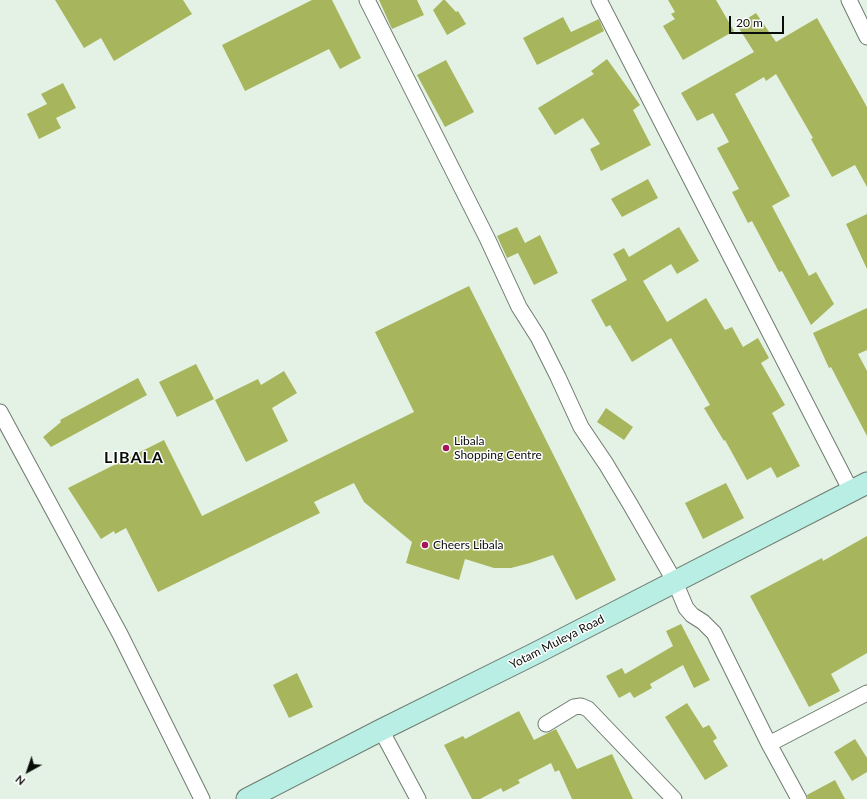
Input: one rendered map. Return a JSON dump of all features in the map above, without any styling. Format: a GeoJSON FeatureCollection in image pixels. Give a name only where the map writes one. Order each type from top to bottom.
{"type":"FeatureCollection","features":[{"type":"Feature","properties":{"kind":"street"},"geometry":{"type":"LineString","coordinates":[[367,0],[487,238],[519,307],[538,337],[555,370],[581,427],[606,464],[675,582],[689,612],[703,622],[714,633],[769,744],[799,799]]}},
{"type":"Feature","properties":{"kind":"street"},"geometry":{"type":"LineString","coordinates":[[599,0],[859,487]]}},
{"type":"Feature","properties":{"kind":"street"},"geometry":{"type":"LineString","coordinates":[[849,0],[867,37]]}},
{"type":"Feature","properties":{"kind":"street"},"geometry":{"type":"LineString","coordinates":[[0,412],[120,634],[202,799]]}},
{"type":"Feature","properties":{"kind":"street","name":"Yotam Muleya Road"},"geometry":{"type":"LineString","coordinates":[[247,799],[859,487]]}},
{"type":"Feature","properties":{"kind":"street"},"geometry":{"type":"LineString","coordinates":[[769,744],[867,693]]}},
{"type":"Feature","properties":{"kind":"street"},"geometry":{"type":"LineString","coordinates":[[546,724],[574,707],[581,706],[588,709],[674,799]]}},
{"type":"Feature","properties":{"kind":"street"},"geometry":{"type":"LineString","coordinates":[[381,730],[418,799]]}},
{"type":"Feature","properties":{"kind":"building"},"geometry":{"type":"Polygon","coordinates":[[[55,0],[183,0],[192,14],[114,61],[101,38],[84,48],[55,0]]]}},
{"type":"Feature","properties":{"kind":"building"},"geometry":{"type":"Polygon","coordinates":[[[312,0],[332,0],[361,58],[340,69],[329,49],[245,91],[222,45],[312,0]]]}},
{"type":"Feature","properties":{"kind":"building"},"geometry":{"type":"Polygon","coordinates":[[[379,0],[417,0],[424,15],[392,29],[379,0]]]}},
{"type":"Feature","properties":{"kind":"building"},"geometry":{"type":"Polygon","coordinates":[[[443,0],[445,0],[456,12],[458,11],[466,24],[447,35],[433,10],[443,0]]]}},
{"type":"Feature","properties":{"kind":"building"},"geometry":{"type":"Polygon","coordinates":[[[668,0],[716,0],[734,31],[683,60],[663,26],[675,19],[671,14],[675,12],[668,0]]]}},
{"type":"Feature","properties":{"kind":"building"},"geometry":{"type":"Polygon","coordinates":[[[756,13],[776,42],[817,18],[867,107],[867,187],[855,165],[832,177],[811,139],[813,138],[776,74],[766,81],[764,77],[735,94],[790,196],[772,206],[809,276],[816,272],[834,304],[811,325],[782,271],[779,272],[752,221],[748,223],[732,192],[739,189],[717,148],[729,142],[713,113],[697,121],[681,93],[754,52],[737,25],[756,13]]]}},
{"type":"Feature","properties":{"kind":"building"},"geometry":{"type":"Polygon","coordinates":[[[563,17],[571,32],[599,19],[604,31],[537,65],[523,38],[563,17]]]}},
{"type":"Feature","properties":{"kind":"building"},"geometry":{"type":"Polygon","coordinates":[[[607,59],[640,105],[633,110],[651,145],[601,171],[590,149],[600,144],[583,118],[555,135],[538,108],[594,74],[591,71],[607,59]]]}},
{"type":"Feature","properties":{"kind":"building"},"geometry":{"type":"Polygon","coordinates":[[[446,60],[474,112],[445,127],[417,75],[446,60]]]}},
{"type":"Feature","properties":{"kind":"building"},"geometry":{"type":"Polygon","coordinates":[[[63,83],[76,108],[56,118],[61,128],[39,139],[27,114],[47,104],[41,94],[63,83]]]}},
{"type":"Feature","properties":{"kind":"building"},"geometry":{"type":"Polygon","coordinates":[[[648,179],[658,198],[622,217],[611,199],[648,179]]]}},
{"type":"Feature","properties":{"kind":"building"},"geometry":{"type":"Polygon","coordinates":[[[867,214],[867,269],[846,224],[867,214]]]}},
{"type":"Feature","properties":{"kind":"building"},"geometry":{"type":"Polygon","coordinates":[[[517,227],[525,243],[540,235],[558,273],[534,285],[518,253],[507,258],[497,236],[517,227]]]}},
{"type":"Feature","properties":{"kind":"building"},"geometry":{"type":"Polygon","coordinates":[[[679,227],[699,261],[677,274],[671,264],[643,281],[667,322],[706,298],[725,330],[732,327],[743,347],[758,338],[769,358],[761,363],[785,405],[772,413],[800,466],[777,478],[771,467],[747,480],[725,440],[724,441],[704,408],[710,405],[671,338],[632,362],[610,325],[606,327],[591,300],[627,280],[613,254],[624,248],[629,257],[679,227]]]}},
{"type":"Feature","properties":{"kind":"building","name":"Libala Shopping Centre"},"geometry":{"type":"Polygon","coordinates":[[[469,286],[616,580],[576,600],[553,555],[511,568],[494,568],[465,559],[459,580],[406,563],[412,542],[364,502],[354,483],[314,502],[320,513],[158,592],[126,528],[115,534],[114,531],[101,539],[68,488],[164,440],[202,516],[414,412],[375,332],[469,286]]]}},
{"type":"Feature","properties":{"kind":"building"},"geometry":{"type":"Polygon","coordinates":[[[867,308],[867,350],[858,354],[867,371],[867,436],[831,367],[829,368],[813,333],[867,308]]]}},
{"type":"Feature","properties":{"kind":"building"},"geometry":{"type":"Polygon","coordinates":[[[196,364],[214,399],[177,417],[159,382],[196,364]]]}},
{"type":"Feature","properties":{"kind":"building"},"geometry":{"type":"Polygon","coordinates":[[[284,371],[297,393],[272,408],[288,441],[246,462],[215,400],[258,379],[261,385],[284,371]]]}},
{"type":"Feature","properties":{"kind":"building"},"geometry":{"type":"Polygon","coordinates":[[[138,378],[147,395],[51,447],[43,437],[61,422],[60,420],[138,378]]]}},
{"type":"Feature","properties":{"kind":"building"},"geometry":{"type":"Polygon","coordinates":[[[606,408],[633,427],[624,440],[597,422],[606,408]]]}},
{"type":"Feature","properties":{"kind":"building"},"geometry":{"type":"Polygon","coordinates":[[[726,483],[744,518],[703,539],[685,503],[726,483]]]}},
{"type":"Feature","properties":{"kind":"building"},"geometry":{"type":"Polygon","coordinates":[[[867,536],[867,653],[831,674],[840,691],[809,707],[750,596],[822,558],[823,561],[867,536]]]}},
{"type":"Feature","properties":{"kind":"building"},"geometry":{"type":"Polygon","coordinates":[[[681,624],[710,680],[694,688],[683,665],[650,684],[652,688],[634,698],[630,692],[619,698],[606,676],[622,668],[625,674],[673,646],[666,631],[681,624]]]}},
{"type":"Feature","properties":{"kind":"building"},"geometry":{"type":"Polygon","coordinates":[[[297,673],[313,707],[289,718],[273,685],[297,673]]]}},
{"type":"Feature","properties":{"kind":"building"},"geometry":{"type":"Polygon","coordinates":[[[687,703],[703,728],[709,725],[717,738],[713,741],[728,766],[705,780],[665,717],[687,703]]]}},
{"type":"Feature","properties":{"kind":"building"},"geometry":{"type":"Polygon","coordinates":[[[519,711],[534,740],[556,729],[577,769],[612,754],[633,799],[572,799],[559,770],[555,772],[551,763],[518,780],[520,783],[503,792],[501,788],[480,799],[472,799],[444,745],[463,736],[465,739],[519,711]]]}},
{"type":"Feature","properties":{"kind":"building"},"geometry":{"type":"Polygon","coordinates":[[[855,739],[867,758],[867,772],[852,781],[834,752],[855,739]]]}},
{"type":"Feature","properties":{"kind":"building"},"geometry":{"type":"Polygon","coordinates":[[[835,780],[845,799],[808,799],[807,795],[835,780]]]}},
{"type":"Feature","properties":{"kind":"place","name":"Libala Shopping Centre"},"geometry":{"type":"Point","coordinates":[446,448]}},
{"type":"Feature","properties":{"kind":"place","name":"Cheers Libala"},"geometry":{"type":"Point","coordinates":[425,545]}},
{"type":"Feature","properties":{"kind":"district","name":"LIBALA"},"geometry":{"type":"Point","coordinates":[134,458]}}]}
